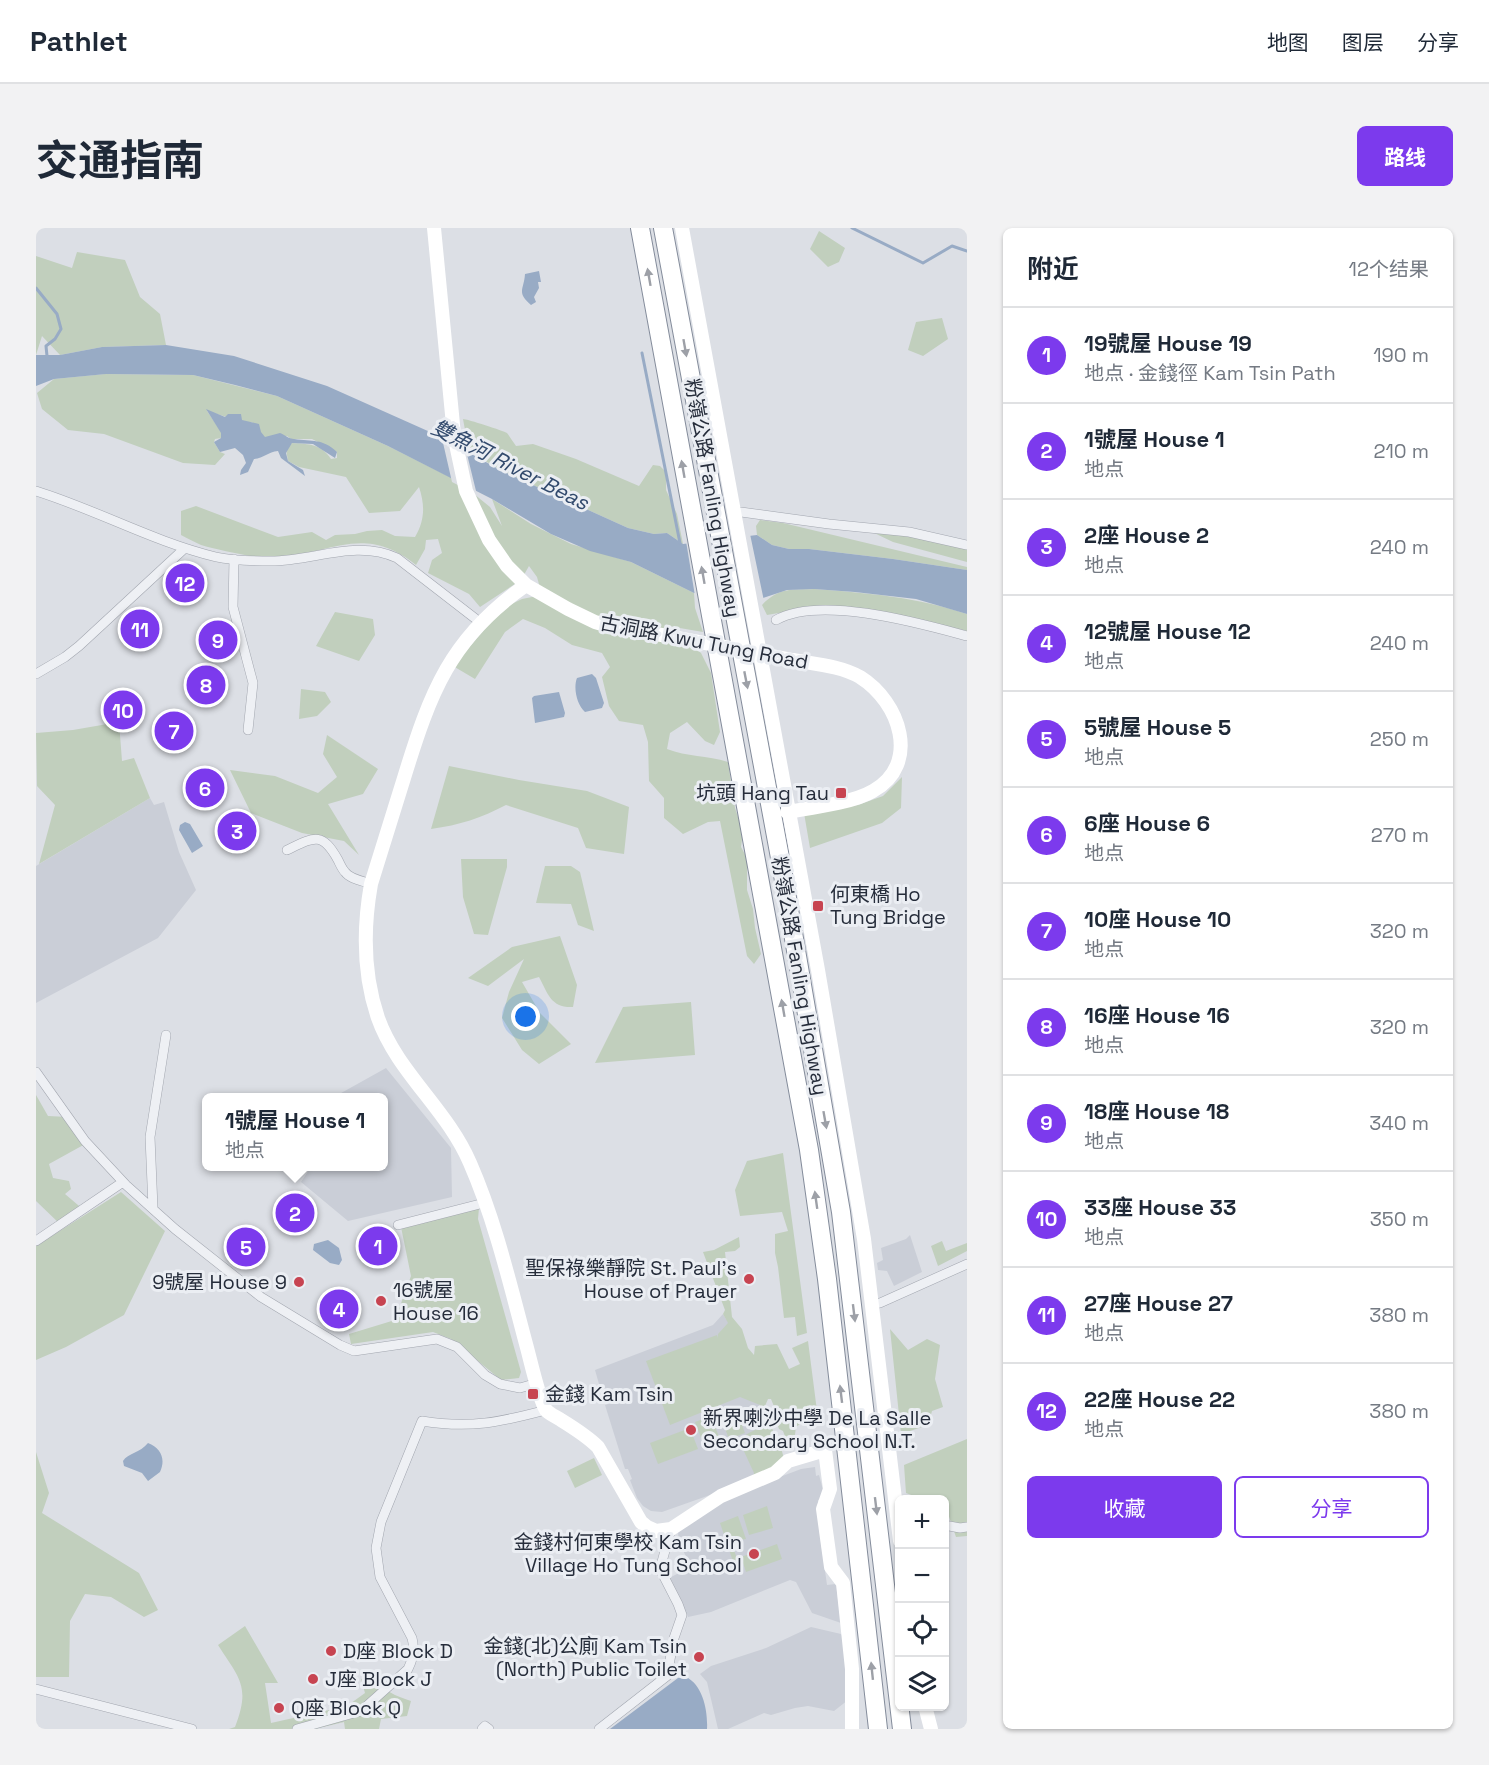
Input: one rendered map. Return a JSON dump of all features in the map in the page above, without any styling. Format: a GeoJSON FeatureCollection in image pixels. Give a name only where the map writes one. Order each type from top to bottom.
{"type":"FeatureCollection","features":[{"type":"Feature","properties":{"kind":"highway","name":"粉嶺公路 Fanling Highway"},"geometry":{"type":"LineString","coordinates":[[640,228],[809,1150],[827,1279],[879,1729]]}},
{"type":"Feature","properties":{"kind":"highway","name":"粉嶺公路 Fanling Highway"},"geometry":{"type":"LineString","coordinates":[[663,228],[783,874],[841,1212],[902,1729]]}},
{"type":"Feature","properties":{"kind":"street","name":"古洞路 Kwu Tung Road"},"geometry":{"type":"LineString","coordinates":[[434,228],[452,425],[462,474],[474,512],[489,540],[507,566],[526,585],[596,622],[612,627],[847,671],[871,686],[887,702],[895,715],[901,745],[894,769],[884,783],[858,798],[787,812]]}},
{"type":"Feature","properties":{"kind":"street"},"geometry":{"type":"LineString","coordinates":[[682,228],[864,1239],[895,1499]]}},
{"type":"Feature","properties":{"kind":"street"},"geometry":{"type":"LineString","coordinates":[[36,491],[184,548],[218,557],[286,561],[348,550],[377,550],[397,558],[481,623]]}},
{"type":"Feature","properties":{"kind":"street"},"geometry":{"type":"LineString","coordinates":[[734,514],[741,512],[909,532],[967,545]]}},
{"type":"Feature","properties":{"kind":"street"},"geometry":{"type":"LineString","coordinates":[[36,674],[79,646],[184,548]]}},
{"type":"Feature","properties":{"kind":"street"},"geometry":{"type":"LineString","coordinates":[[234,559],[233,607],[253,683],[248,730]]}},
{"type":"Feature","properties":{"kind":"street"},"geometry":{"type":"LineString","coordinates":[[526,585],[481,623],[453,657],[427,706],[371,884],[365,928],[366,964],[370,991],[388,1042],[448,1124],[470,1162],[546,1410],[590,1439],[598,1447],[641,1522],[656,1531],[671,1529],[721,1496],[775,1473],[788,1461],[825,1450],[830,1489],[823,1509],[831,1567],[843,1583],[852,1669],[852,1729]]}},
{"type":"Feature","properties":{"kind":"street"},"geometry":{"type":"LineString","coordinates":[[776,620],[795,612],[822,608],[910,620],[967,636]]}},
{"type":"Feature","properties":{"kind":"street"},"geometry":{"type":"LineString","coordinates":[[288,850],[314,839],[324,840],[330,846],[344,872],[371,884]]}},
{"type":"Feature","properties":{"kind":"street"},"geometry":{"type":"LineString","coordinates":[[153,1208],[150,1137],[166,1035]]}},
{"type":"Feature","properties":{"kind":"street"},"geometry":{"type":"LineString","coordinates":[[36,1072],[85,1141],[123,1182],[175,1229],[261,1297],[354,1351],[437,1339],[457,1347],[485,1375],[500,1384],[520,1388],[537,1383]]}},
{"type":"Feature","properties":{"kind":"street"},"geometry":{"type":"LineString","coordinates":[[36,1241],[123,1182]]}},
{"type":"Feature","properties":{"kind":"street"},"geometry":{"type":"LineString","coordinates":[[398,1225],[484,1203]]}},
{"type":"Feature","properties":{"kind":"street"},"geometry":{"type":"LineString","coordinates":[[872,1305],[967,1264]]}},
{"type":"Feature","properties":{"kind":"street"},"geometry":{"type":"LineString","coordinates":[[297,1729],[361,1711],[408,1669],[412,1661],[414,1645],[412,1638],[380,1576],[376,1548],[381,1522],[422,1421],[464,1426],[496,1423],[546,1410]]}},
{"type":"Feature","properties":{"kind":"street"},"geometry":{"type":"LineString","coordinates":[[949,1526],[967,1527]]}},
{"type":"Feature","properties":{"kind":"street"},"geometry":{"type":"LineString","coordinates":[[599,1729],[667,1676],[681,1615],[678,1604],[660,1569],[671,1529]]}},
{"type":"Feature","properties":{"kind":"street"},"geometry":{"type":"LineString","coordinates":[[36,1689],[192,1729]]}},
{"type":"Feature","properties":{"kind":"street"},"geometry":{"type":"LineString","coordinates":[[927,1711],[931,1729]]}},
{"type":"Feature","properties":{"kind":"street"},"geometry":{"type":"LineString","coordinates":[[482,1729],[485,1726],[489,1729]]}},
{"type":"Feature","properties":{"kind":"shaded area"},"geometry":{"type":"Polygon","coordinates":[[[150,798],[154,805],[164,802],[179,852],[196,890],[158,938],[36,1003],[36,866],[150,798]]]}},
{"type":"Feature","properties":{"kind":"shaded area"},"geometry":{"type":"Polygon","coordinates":[[[386,1068],[451,1148],[452,1197],[348,1221],[301,1182],[308,1171],[388,1171],[388,1093],[341,1093],[386,1068]]]}},
{"type":"Feature","properties":{"kind":"shaded area"},"geometry":{"type":"Polygon","coordinates":[[[910,1235],[922,1272],[894,1286],[887,1271],[878,1270],[877,1263],[883,1260],[881,1248],[906,1239],[910,1235]]]}},
{"type":"Feature","properties":{"kind":"shaded area","name":"新界喇沙中學 De La Salle Secondary School N.T."},"geometry":{"type":"Polygon","coordinates":[[[723,1314],[731,1327],[781,1464],[758,1478],[662,1512],[651,1511],[637,1498],[628,1469],[625,1469],[605,1405],[608,1404],[605,1397],[603,1398],[595,1370],[713,1325],[723,1314]]]}},
{"type":"Feature","properties":{"kind":"shaded area","name":"金錢村何東學校 Kam Tsin Village Ho Tung School"},"geometry":{"type":"Polygon","coordinates":[[[815,1467],[816,1476],[819,1475],[825,1497],[818,1500],[819,1528],[827,1585],[836,1584],[841,1623],[812,1613],[796,1582],[790,1580],[711,1612],[688,1617],[669,1578],[691,1567],[679,1542],[678,1532],[709,1507],[801,1469],[815,1467]]]}},
{"type":"Feature","properties":{"kind":"shaded area"},"geometry":{"type":"Polygon","coordinates":[[[811,1627],[841,1634],[844,1637],[848,1700],[834,1711],[808,1706],[795,1708],[771,1715],[764,1713],[728,1729],[718,1729],[707,1682],[700,1674],[711,1666],[766,1648],[811,1627]]]}},
{"type":"Feature","properties":{"kind":"green space"},"geometry":{"type":"Polygon","coordinates":[[[819,231],[845,248],[839,262],[828,267],[810,249],[819,231]]]}},
{"type":"Feature","properties":{"kind":"green space"},"geometry":{"type":"Polygon","coordinates":[[[77,252],[125,260],[140,297],[160,314],[166,345],[102,347],[60,355],[42,336],[36,355],[36,256],[72,268],[77,252]]]}},
{"type":"Feature","properties":{"kind":"green space"},"geometry":{"type":"Polygon","coordinates":[[[942,318],[948,339],[923,356],[908,350],[916,322],[942,318]]]}},
{"type":"Feature","properties":{"kind":"green space"},"geometry":{"type":"Polygon","coordinates":[[[105,374],[193,375],[277,396],[388,446],[458,481],[490,507],[502,526],[492,499],[531,524],[571,544],[631,562],[694,593],[695,608],[703,632],[668,626],[701,653],[711,673],[720,732],[714,745],[705,741],[687,722],[670,733],[667,749],[728,762],[735,808],[743,832],[741,847],[747,858],[747,890],[753,909],[761,954],[754,964],[747,956],[720,821],[708,822],[683,834],[664,818],[664,798],[649,781],[648,742],[643,725],[619,721],[609,706],[602,677],[610,667],[602,653],[572,645],[545,628],[523,619],[505,632],[475,679],[453,666],[503,608],[522,599],[542,595],[537,577],[529,566],[521,580],[480,607],[469,594],[428,573],[432,560],[442,553],[438,539],[426,540],[425,549],[416,565],[397,552],[363,543],[275,558],[238,554],[198,544],[181,535],[181,511],[196,506],[278,537],[312,532],[326,540],[335,535],[382,530],[395,536],[415,537],[422,518],[422,500],[419,487],[400,511],[369,513],[346,477],[299,467],[288,461],[286,449],[292,443],[309,445],[323,450],[331,459],[337,458],[337,452],[312,439],[291,439],[287,436],[265,439],[252,422],[246,423],[207,411],[222,433],[221,438],[215,439],[214,442],[220,452],[225,454],[215,465],[183,463],[104,434],[68,430],[42,409],[37,393],[54,379],[105,374]]]}},
{"type":"Feature","properties":{"kind":"green space"},"geometry":{"type":"Polygon","coordinates":[[[463,419],[507,433],[516,446],[533,444],[576,459],[639,486],[653,465],[660,466],[666,472],[666,490],[677,514],[683,544],[667,533],[654,534],[628,528],[502,471],[477,456],[468,446],[463,419]]]}},
{"type":"Feature","properties":{"kind":"green space"},"geometry":{"type":"Polygon","coordinates":[[[760,520],[783,523],[967,567],[967,570],[809,549],[789,549],[772,545],[757,535],[756,526],[760,520]]]}},
{"type":"Feature","properties":{"kind":"green space"},"geometry":{"type":"Polygon","coordinates":[[[870,531],[939,541],[967,549],[967,562],[893,542],[870,531]]]}},
{"type":"Feature","properties":{"kind":"green space"},"geometry":{"type":"Polygon","coordinates":[[[814,589],[892,597],[948,608],[967,614],[967,631],[891,613],[824,605],[767,615],[762,605],[780,592],[814,589]]]}},
{"type":"Feature","properties":{"kind":"green space"},"geometry":{"type":"Polygon","coordinates":[[[335,612],[373,619],[375,635],[359,661],[316,646],[335,612]]]}},
{"type":"Feature","properties":{"kind":"green space"},"geometry":{"type":"Polygon","coordinates":[[[301,689],[325,692],[331,702],[317,716],[299,719],[301,689]]]}},
{"type":"Feature","properties":{"kind":"green space"},"geometry":{"type":"Polygon","coordinates":[[[119,722],[122,761],[134,758],[150,798],[39,864],[55,805],[37,786],[36,733],[73,730],[119,722]]]}},
{"type":"Feature","properties":{"kind":"green space"},"geometry":{"type":"Polygon","coordinates":[[[327,735],[378,769],[363,794],[328,804],[359,855],[344,841],[302,833],[251,813],[230,770],[275,776],[318,793],[337,777],[323,754],[327,735]]]}},
{"type":"Feature","properties":{"kind":"green space"},"geometry":{"type":"Polygon","coordinates":[[[449,766],[587,791],[629,807],[624,854],[586,848],[578,828],[506,805],[470,820],[431,829],[449,766]]]}},
{"type":"Feature","properties":{"kind":"green space"},"geometry":{"type":"Polygon","coordinates":[[[902,777],[901,808],[882,823],[810,848],[804,813],[858,805],[883,796],[902,777]]]}},
{"type":"Feature","properties":{"kind":"green space"},"geometry":{"type":"Polygon","coordinates":[[[461,859],[507,859],[507,867],[488,935],[474,934],[463,897],[461,859]]]}},
{"type":"Feature","properties":{"kind":"green space"},"geometry":{"type":"Polygon","coordinates":[[[545,866],[571,866],[580,872],[594,931],[578,925],[571,904],[536,903],[545,866]]]}},
{"type":"Feature","properties":{"kind":"green space"},"geometry":{"type":"Polygon","coordinates":[[[560,936],[577,985],[573,1007],[560,1005],[551,999],[539,977],[522,982],[540,1013],[571,1044],[539,1064],[522,1050],[502,1018],[509,992],[524,959],[488,986],[468,978],[512,947],[560,936]]]}},
{"type":"Feature","properties":{"kind":"green space"},"geometry":{"type":"Polygon","coordinates":[[[691,1002],[695,1055],[595,1063],[623,1007],[691,1002]]]}},
{"type":"Feature","properties":{"kind":"green space"},"geometry":{"type":"Polygon","coordinates":[[[36,1095],[48,1116],[68,1117],[87,1143],[49,1164],[53,1178],[69,1181],[71,1189],[65,1194],[85,1211],[62,1226],[36,1201],[36,1095]]]}},
{"type":"Feature","properties":{"kind":"green space"},"geometry":{"type":"Polygon","coordinates":[[[783,1153],[807,1333],[797,1336],[795,1317],[784,1318],[775,1253],[775,1234],[788,1231],[782,1212],[740,1216],[735,1190],[747,1161],[783,1153]]]}},
{"type":"Feature","properties":{"kind":"green space"},"geometry":{"type":"Polygon","coordinates":[[[121,1192],[165,1231],[124,1315],[66,1347],[36,1360],[36,1246],[121,1192]]]}},
{"type":"Feature","properties":{"kind":"green space"},"geometry":{"type":"Polygon","coordinates":[[[479,1208],[478,1219],[521,1372],[519,1378],[501,1380],[451,1339],[433,1332],[351,1344],[349,1334],[395,1320],[411,1276],[401,1227],[479,1208]]]}},
{"type":"Feature","properties":{"kind":"green space"},"geometry":{"type":"Polygon","coordinates":[[[739,1237],[740,1247],[735,1251],[725,1252],[732,1317],[742,1329],[748,1348],[754,1355],[755,1346],[777,1344],[789,1369],[800,1364],[792,1348],[808,1341],[817,1411],[796,1427],[793,1449],[790,1450],[783,1431],[779,1429],[776,1421],[779,1419],[771,1399],[768,1399],[765,1406],[773,1431],[778,1436],[784,1459],[781,1464],[753,1477],[754,1473],[742,1447],[737,1442],[747,1434],[767,1425],[760,1405],[740,1397],[670,1425],[646,1361],[717,1335],[718,1338],[718,1334],[728,1323],[703,1252],[714,1250],[739,1237]]]}},
{"type":"Feature","properties":{"kind":"green space"},"geometry":{"type":"Polygon","coordinates":[[[942,1241],[946,1251],[967,1243],[967,1251],[938,1266],[931,1246],[942,1241]]]}},
{"type":"Feature","properties":{"kind":"green space"},"geometry":{"type":"Polygon","coordinates":[[[890,1329],[908,1350],[927,1339],[940,1345],[935,1379],[943,1407],[932,1411],[928,1425],[901,1434],[890,1329]]]}},
{"type":"Feature","properties":{"kind":"green space"},"geometry":{"type":"Polygon","coordinates":[[[735,1407],[745,1433],[729,1439],[719,1413],[735,1407]]]}},
{"type":"Feature","properties":{"kind":"green space"},"geometry":{"type":"Polygon","coordinates":[[[711,1416],[721,1442],[705,1448],[695,1422],[711,1416]]]}},
{"type":"Feature","properties":{"kind":"green space"},"geometry":{"type":"Polygon","coordinates":[[[690,1428],[698,1449],[658,1464],[650,1443],[690,1428]]]}},
{"type":"Feature","properties":{"kind":"green space"},"geometry":{"type":"Polygon","coordinates":[[[967,1439],[967,1536],[956,1537],[949,1517],[949,1495],[906,1493],[904,1465],[967,1439]]]}},
{"type":"Feature","properties":{"kind":"green space"},"geometry":{"type":"Polygon","coordinates":[[[36,1452],[49,1493],[42,1513],[139,1573],[158,1610],[144,1617],[111,1597],[85,1594],[70,1621],[69,1677],[36,1677],[36,1452]]]}},
{"type":"Feature","properties":{"kind":"green space"},"geometry":{"type":"Polygon","coordinates":[[[594,1458],[602,1475],[575,1488],[567,1471],[594,1458]]]}},
{"type":"Feature","properties":{"kind":"green space"},"geometry":{"type":"Polygon","coordinates":[[[767,1506],[773,1528],[749,1535],[743,1515],[767,1506]]]}},
{"type":"Feature","properties":{"kind":"green space"},"geometry":{"type":"Polygon","coordinates":[[[738,1516],[746,1539],[730,1538],[741,1571],[737,1573],[720,1523],[738,1516]]]}},
{"type":"Feature","properties":{"kind":"green space"},"geometry":{"type":"Polygon","coordinates":[[[777,1544],[782,1559],[746,1572],[741,1557],[777,1544]]]}},
{"type":"Feature","properties":{"kind":"green space"},"geometry":{"type":"Polygon","coordinates":[[[245,1626],[278,1683],[265,1683],[271,1723],[347,1706],[365,1693],[361,1679],[376,1677],[390,1692],[411,1701],[407,1716],[381,1719],[379,1729],[345,1729],[344,1722],[315,1729],[229,1729],[235,1727],[240,1713],[242,1692],[237,1675],[218,1645],[245,1626]]]}},
{"type":"Feature","properties":{"kind":"water"},"geometry":{"type":"Polygon","coordinates":[[[539,271],[541,282],[538,282],[539,288],[534,297],[536,302],[531,305],[522,294],[525,274],[539,271]]]}},
{"type":"Feature","properties":{"kind":"water"},"geometry":{"type":"Polygon","coordinates":[[[166,345],[234,356],[327,386],[439,436],[502,471],[628,528],[654,534],[667,533],[683,544],[757,535],[772,545],[789,549],[809,549],[967,570],[967,614],[916,599],[855,592],[787,590],[763,598],[694,593],[631,562],[590,551],[551,534],[492,499],[388,446],[277,396],[235,385],[193,375],[106,374],[54,379],[36,386],[36,355],[60,355],[102,347],[166,345]]]}},
{"type":"Feature","properties":{"kind":"water"},"geometry":{"type":"Polygon","coordinates":[[[206,409],[225,417],[228,414],[241,414],[242,420],[259,424],[265,437],[280,433],[292,439],[322,443],[337,452],[335,458],[313,444],[292,443],[286,453],[288,461],[303,470],[305,476],[281,458],[278,451],[254,459],[248,472],[240,475],[246,463],[243,455],[235,448],[220,452],[214,442],[221,438],[221,433],[206,409]]]}},
{"type":"Feature","properties":{"kind":"water"},"geometry":{"type":"Polygon","coordinates":[[[592,674],[596,678],[604,703],[602,708],[585,712],[578,701],[576,682],[577,678],[592,674]]]}},
{"type":"Feature","properties":{"kind":"water"},"geometry":{"type":"Polygon","coordinates":[[[559,692],[564,717],[535,723],[532,698],[559,692]]]}},
{"type":"Feature","properties":{"kind":"water"},"geometry":{"type":"Polygon","coordinates":[[[185,822],[190,824],[203,846],[192,853],[179,830],[180,825],[185,822]]]}},
{"type":"Feature","properties":{"kind":"water"},"geometry":{"type":"Polygon","coordinates":[[[328,1240],[339,1248],[342,1260],[339,1265],[330,1263],[313,1250],[314,1244],[328,1240]]]}},
{"type":"Feature","properties":{"kind":"water"},"geometry":{"type":"Polygon","coordinates":[[[148,1443],[161,1454],[162,1467],[160,1472],[148,1481],[142,1473],[124,1466],[123,1461],[148,1443]]]}},
{"type":"Feature","properties":{"kind":"water"},"geometry":{"type":"Polygon","coordinates":[[[686,1677],[697,1686],[703,1699],[707,1714],[707,1729],[610,1729],[678,1678],[686,1677]]]}},
{"type":"Feature","properties":{"kind":"pier"},"geometry":{"type":"Polygon","coordinates":[[[441,434],[465,446],[477,495],[452,482],[441,434]]]}},
{"type":"Feature","properties":{"kind":"pier"},"geometry":{"type":"Polygon","coordinates":[[[750,534],[764,601],[695,596],[686,541],[750,534]]]}},
{"type":"Feature","properties":{"kind":"waterway"},"geometry":{"type":"LineString","coordinates":[[852,228],[923,263],[952,246],[967,251]]}},
{"type":"Feature","properties":{"kind":"waterway"},"geometry":{"type":"LineString","coordinates":[[36,288],[57,314],[61,329],[55,339],[46,346],[47,356]]}},
{"type":"Feature","properties":{"kind":"waterway"},"geometry":{"type":"LineString","coordinates":[[642,353],[680,543]]}},
{"type":"Feature","properties":{"kind":"place","name":"22座 House 22"},"geometry":{"type":"Point","coordinates":[185,583]}},
{"type":"Feature","properties":{"kind":"place","name":"27座 House 27"},"geometry":{"type":"Point","coordinates":[140,629]}},
{"type":"Feature","properties":{"kind":"place","name":"18座 House 18"},"geometry":{"type":"Point","coordinates":[218,640]}},
{"type":"Feature","properties":{"kind":"place","name":"16座 House 16"},"geometry":{"type":"Point","coordinates":[206,685]}},
{"type":"Feature","properties":{"kind":"place","name":"33座 House 33"},"geometry":{"type":"Point","coordinates":[123,710]}},
{"type":"Feature","properties":{"kind":"place","name":"10座 House 10"},"geometry":{"type":"Point","coordinates":[174,731]}},
{"type":"Feature","properties":{"kind":"place","name":"6座 House 6"},"geometry":{"type":"Point","coordinates":[205,788]}},
{"type":"Feature","properties":{"kind":"place","name":"坑頭 Hang Tau"},"geometry":{"type":"Point","coordinates":[841,793]}},
{"type":"Feature","properties":{"kind":"place","name":"2座 House 2"},"geometry":{"type":"Point","coordinates":[237,831]}},
{"type":"Feature","properties":{"kind":"place","name":"何東橋 Ho Tung Bridge"},"geometry":{"type":"Point","coordinates":[818,906]}},
{"type":"Feature","properties":{"kind":"place","name":"1號屋 House 1"},"geometry":{"type":"Point","coordinates":[295,1213]}},
{"type":"Feature","properties":{"kind":"place","name":"19號屋 House 19"},"geometry":{"type":"Point","coordinates":[378,1246]}},
{"type":"Feature","properties":{"kind":"place","name":"5號屋 House 5"},"geometry":{"type":"Point","coordinates":[246,1247]}},
{"type":"Feature","properties":{"kind":"place","name":"聖保祿樂靜院 St. Paul's House of Prayer"},"geometry":{"type":"Point","coordinates":[749,1279]}},
{"type":"Feature","properties":{"kind":"place","name":"9號屋 House 9"},"geometry":{"type":"Point","coordinates":[299,1282]}},
{"type":"Feature","properties":{"kind":"place","name":"16號屋 House 16"},"geometry":{"type":"Point","coordinates":[381,1301]}},
{"type":"Feature","properties":{"kind":"place","name":"12號屋 House 12"},"geometry":{"type":"Point","coordinates":[339,1309]}},
{"type":"Feature","properties":{"kind":"place","name":"金錢 Kam Tsin"},"geometry":{"type":"Point","coordinates":[533,1394]}},
{"type":"Feature","properties":{"kind":"place","name":"新界喇沙中學 De La Salle Secondary School N.T."},"geometry":{"type":"Point","coordinates":[691,1430]}},
{"type":"Feature","properties":{"kind":"place","name":"金錢村何東學校 Kam Tsin Village Ho Tung School"},"geometry":{"type":"Point","coordinates":[754,1554]}},
{"type":"Feature","properties":{"kind":"place","name":"D座 Block D"},"geometry":{"type":"Point","coordinates":[331,1651]}},
{"type":"Feature","properties":{"kind":"place","name":"金錢(北)公廁 Kam Tsin (North) Public Toilet"},"geometry":{"type":"Point","coordinates":[699,1657]}},
{"type":"Feature","properties":{"kind":"place","name":"J座 Block J"},"geometry":{"type":"Point","coordinates":[313,1679]}},
{"type":"Feature","properties":{"kind":"place","name":"Q座 Block Q"},"geometry":{"type":"Point","coordinates":[279,1708]}},
{"type":"Feature","properties":{"kind":"water label","name":"雙魚河 River Beas"},"geometry":{"type":"Point","coordinates":[510,465]}}]}
